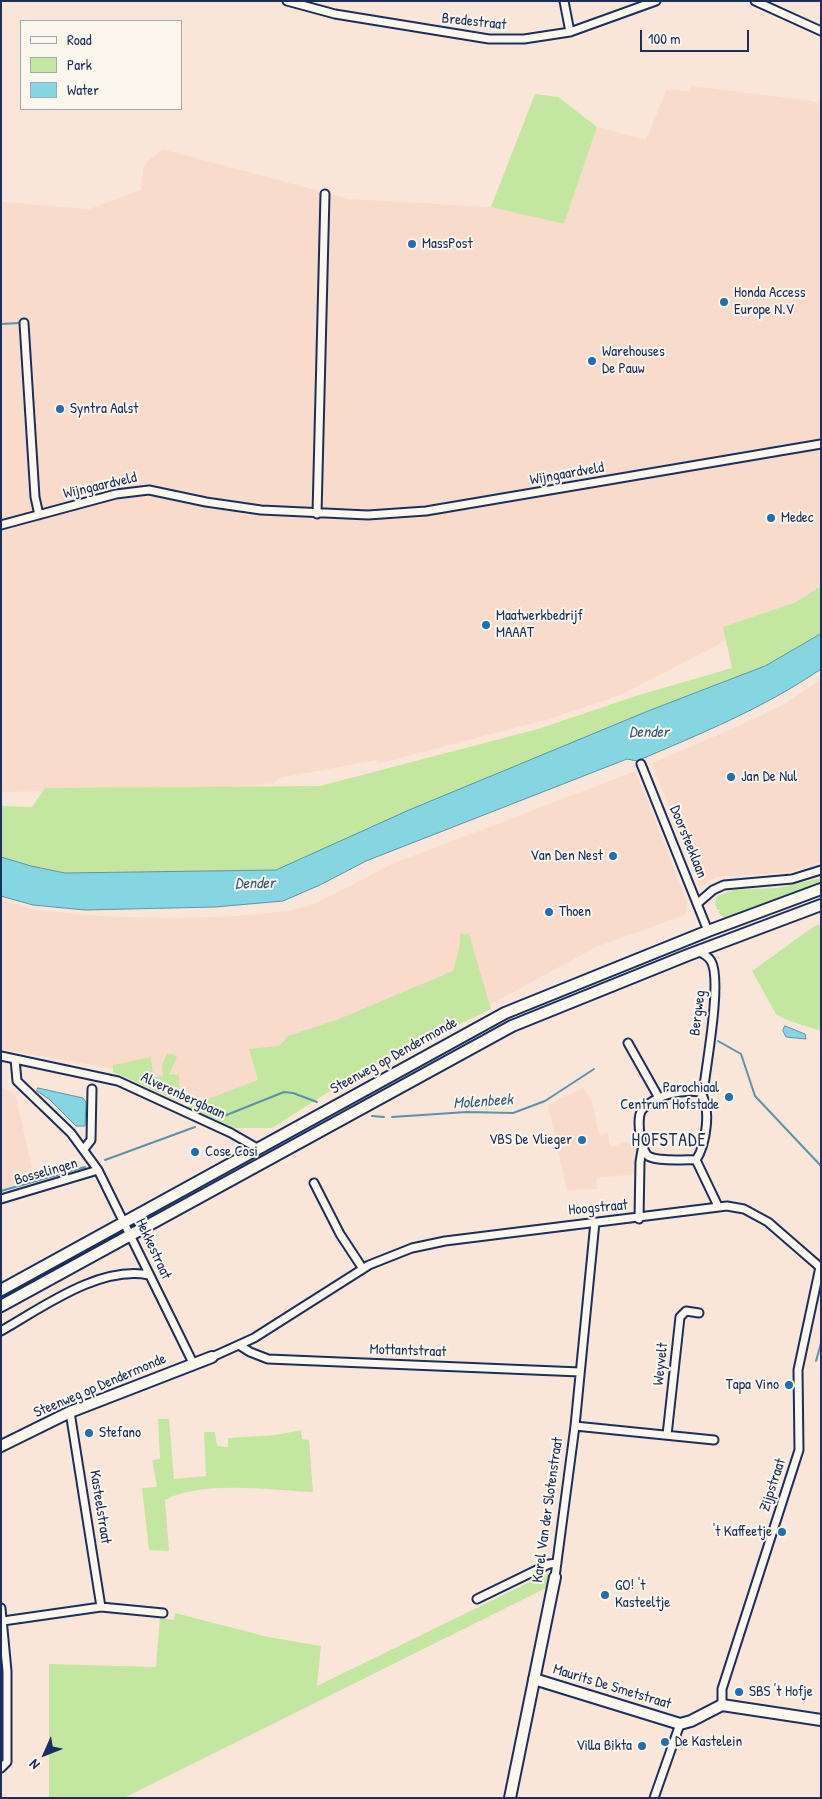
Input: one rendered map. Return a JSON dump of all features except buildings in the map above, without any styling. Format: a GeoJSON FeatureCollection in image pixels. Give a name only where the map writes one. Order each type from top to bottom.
{"type":"FeatureCollection","features":[{"type":"Feature","properties":{"kind":"main road","name":"Steenweg op Dendermonde"},"geometry":{"type":"LineString","coordinates":[[1,1290],[505,1013],[708,931],[821,889]]}},
{"type":"Feature","properties":{"kind":"main road","name":"Steenweg op Dendermonde"},"geometry":{"type":"LineString","coordinates":[[1,1306],[512,1026],[821,905]]}},
{"type":"Feature","properties":{"kind":"main road"},"geometry":{"type":"LineString","coordinates":[[694,954],[708,931],[714,940],[731,939]]}},
{"type":"Feature","properties":{"kind":"main road","name":"Steenweg op Dendermonde"},"geometry":{"type":"LineString","coordinates":[[1,1446],[70,1412],[212,1357]]}},
{"type":"Feature","properties":{"kind":"main road","name":"Karel Van der Slotenstraat"},"geometry":{"type":"LineString","coordinates":[[510,1798],[555,1577]]}},
{"type":"Feature","properties":{"kind":"main road","name":"Maurits De Smetstraat"},"geometry":{"type":"LineString","coordinates":[[534,1679],[680,1724]]}},
{"type":"Feature","properties":{"kind":"main road"},"geometry":{"type":"LineString","coordinates":[[680,1724],[691,1721],[722,1705],[821,1720]]}},
{"type":"Feature","properties":{"kind":"street","name":"Bredestraat"},"geometry":{"type":"LineString","coordinates":[[287,1],[320,12],[473,38],[524,39],[570,32],[656,1]]}},
{"type":"Feature","properties":{"kind":"street"},"geometry":{"type":"LineString","coordinates":[[564,1],[570,32]]}},
{"type":"Feature","properties":{"kind":"street"},"geometry":{"type":"LineString","coordinates":[[754,1],[821,31]]}},
{"type":"Feature","properties":{"kind":"street"},"geometry":{"type":"LineString","coordinates":[[317,514],[325,194]]}},
{"type":"Feature","properties":{"kind":"street"},"geometry":{"type":"LineString","coordinates":[[24,323],[35,497],[39,515]]}},
{"type":"Feature","properties":{"kind":"street","name":"Wijngaardveld"},"geometry":{"type":"LineString","coordinates":[[1,525],[116,494],[148,490],[215,504],[317,514],[368,515],[426,511],[821,444]]}},
{"type":"Feature","properties":{"kind":"street","name":"Doorsteeklaan"},"geometry":{"type":"LineString","coordinates":[[641,764],[698,902],[708,931]]}},
{"type":"Feature","properties":{"kind":"street"},"geometry":{"type":"LineString","coordinates":[[698,902],[712,890],[724,885],[792,879],[821,870]]}},
{"type":"Feature","properties":{"kind":"street","name":"Bergweg"},"geometry":{"type":"LineString","coordinates":[[694,954],[707,956],[712,962],[716,980],[702,1089]]}},
{"type":"Feature","properties":{"kind":"street"},"geometry":{"type":"LineString","coordinates":[[628,1043],[660,1098]]}},
{"type":"Feature","properties":{"kind":"street"},"geometry":{"type":"LineString","coordinates":[[1,1056],[15,1059]]}},
{"type":"Feature","properties":{"kind":"street","name":"Alverenbergbaan"},"geometry":{"type":"LineString","coordinates":[[15,1059],[118,1081],[231,1133],[257,1148]]}},
{"type":"Feature","properties":{"kind":"street","name":"Hekkestraat"},"geometry":{"type":"LineString","coordinates":[[15,1059],[16,1081],[53,1114],[84,1149],[98,1170],[125,1221],[129,1235],[193,1363]]}},
{"type":"Feature","properties":{"kind":"street"},"geometry":{"type":"LineString","coordinates":[[84,1149],[92,1140],[92,1089]]}},
{"type":"Feature","properties":{"kind":"street"},"geometry":{"type":"LineString","coordinates":[[639,1218],[642,1150],[639,1116],[642,1110],[660,1098],[689,1090],[702,1089],[707,1116],[700,1155],[696,1160]]}},
{"type":"Feature","properties":{"kind":"street"},"geometry":{"type":"LineString","coordinates":[[642,1150],[646,1155],[654,1158],[696,1160]]}},
{"type":"Feature","properties":{"kind":"street"},"geometry":{"type":"LineString","coordinates":[[696,1160],[718,1206]]}},
{"type":"Feature","properties":{"kind":"street","name":"Bosselingen"},"geometry":{"type":"LineString","coordinates":[[1,1199],[98,1170]]}},
{"type":"Feature","properties":{"kind":"street"},"geometry":{"type":"LineString","coordinates":[[314,1182],[340,1234],[363,1269]]}},
{"type":"Feature","properties":{"kind":"street","name":"Hoogstraat"},"geometry":{"type":"LineString","coordinates":[[212,1357],[254,1338],[363,1269],[392,1254],[445,1241],[639,1218],[718,1206],[735,1207],[755,1214],[775,1228],[820,1267]]}},
{"type":"Feature","properties":{"kind":"street","name":"Karel Van der Slotenstraat"},"geometry":{"type":"LineString","coordinates":[[555,1577],[575,1426],[595,1222]]}},
{"type":"Feature","properties":{"kind":"street","name":"Zijpstraat"},"geometry":{"type":"LineString","coordinates":[[722,1705],[722,1688],[800,1444],[797,1394],[798,1370],[820,1267]]}},
{"type":"Feature","properties":{"kind":"street"},"geometry":{"type":"LineString","coordinates":[[1,1331],[76,1289],[111,1275],[138,1273],[149,1275]]}},
{"type":"Feature","properties":{"kind":"street","name":"Weyvelt"},"geometry":{"type":"LineString","coordinates":[[667,1435],[680,1317],[686,1311],[700,1313]]}},
{"type":"Feature","properties":{"kind":"street","name":"Mottantstraat"},"geometry":{"type":"LineString","coordinates":[[239,1345],[250,1352],[268,1359],[580,1372]]}},
{"type":"Feature","properties":{"kind":"street","name":"Kasteelstraat"},"geometry":{"type":"LineString","coordinates":[[70,1412],[101,1607]]}},
{"type":"Feature","properties":{"kind":"street"},"geometry":{"type":"LineString","coordinates":[[575,1426],[714,1440]]}},
{"type":"Feature","properties":{"kind":"street"},"geometry":{"type":"LineString","coordinates":[[477,1599],[548,1564],[557,1563]]}},
{"type":"Feature","properties":{"kind":"street"},"geometry":{"type":"LineString","coordinates":[[3,1621],[101,1607],[163,1613]]}},
{"type":"Feature","properties":{"kind":"street"},"geometry":{"type":"LineString","coordinates":[[1,1608],[7,1762],[1,1768]]}},
{"type":"Feature","properties":{"kind":"street"},"geometry":{"type":"LineString","coordinates":[[654,1798],[680,1724]]}},
{"type":"Feature","properties":{"kind":"shaded area"},"geometry":{"type":"Polygon","coordinates":[[[691,86],[813,101],[821,105],[821,586],[796,602],[723,627],[729,639],[621,695],[552,718],[377,764],[376,760],[279,778],[274,783],[214,788],[1,792],[1,202],[89,209],[141,190],[144,165],[162,149],[349,199],[491,207],[564,224],[597,127],[646,140],[667,89],[690,92],[691,86]]]}},
{"type":"Feature","properties":{"kind":"shaded area"},"geometry":{"type":"Polygon","coordinates":[[[821,679],[821,862],[790,872],[716,877],[700,887],[652,763],[783,705],[821,679]]]}},
{"type":"Feature","properties":{"kind":"shaded area"},"geometry":{"type":"Polygon","coordinates":[[[652,763],[636,772],[687,902],[685,915],[596,947],[263,1128],[238,1127],[186,1099],[115,1069],[1,1049],[1,900],[37,910],[100,916],[173,918],[237,916],[287,911],[315,904],[392,864],[636,771],[652,763]]]}},
{"type":"Feature","properties":{"kind":"shaded area"},"geometry":{"type":"Polygon","coordinates":[[[1,1087],[15,1094],[35,1180],[1,1191],[1,1087]]]}},
{"type":"Feature","properties":{"kind":"shaded area","name":"VBS De Vlieger"},"geometry":{"type":"Polygon","coordinates":[[[583,1088],[592,1101],[599,1135],[608,1133],[610,1146],[620,1146],[620,1142],[638,1143],[636,1174],[596,1178],[597,1189],[567,1190],[548,1105],[583,1088]]]}},
{"type":"Feature","properties":{"kind":"green space"},"geometry":{"type":"Polygon","coordinates":[[[535,94],[558,97],[597,127],[564,224],[491,207],[535,94]]]}},
{"type":"Feature","properties":{"kind":"green space"},"geometry":{"type":"Polygon","coordinates":[[[821,586],[821,634],[765,666],[648,711],[276,870],[65,873],[1,857],[1,806],[32,807],[45,788],[320,786],[538,729],[639,695],[732,668],[723,627],[796,602],[821,586]]]}},
{"type":"Feature","properties":{"kind":"green space"},"geometry":{"type":"Polygon","coordinates":[[[821,878],[821,885],[726,920],[718,912],[721,910],[717,910],[715,904],[717,896],[733,890],[778,888],[821,878]]]}},
{"type":"Feature","properties":{"kind":"green space"},"geometry":{"type":"Polygon","coordinates":[[[821,924],[821,1031],[784,1019],[776,1014],[752,971],[813,927],[821,924]]]}},
{"type":"Feature","properties":{"kind":"green space"},"geometry":{"type":"Polygon","coordinates":[[[460,934],[469,934],[491,1009],[355,1075],[272,1128],[233,1128],[187,1107],[258,1080],[249,1049],[279,1046],[288,1036],[339,1019],[453,971],[460,945],[460,934]]]}},
{"type":"Feature","properties":{"kind":"green space"},"geometry":{"type":"Polygon","coordinates":[[[167,1054],[173,1054],[177,1057],[169,1074],[179,1075],[180,1102],[113,1072],[113,1065],[151,1057],[153,1077],[163,1076],[162,1065],[167,1054]]]}},
{"type":"Feature","properties":{"kind":"green space"},"geometry":{"type":"Polygon","coordinates":[[[158,1419],[169,1419],[174,1479],[206,1476],[204,1432],[215,1432],[217,1446],[228,1447],[228,1438],[276,1435],[301,1430],[302,1439],[309,1440],[313,1492],[257,1488],[217,1488],[180,1494],[165,1500],[169,1551],[149,1550],[142,1488],[157,1487],[152,1460],[160,1459],[158,1419]]]}},
{"type":"Feature","properties":{"kind":"green space"},"geometry":{"type":"Polygon","coordinates":[[[548,1573],[548,1587],[124,1798],[49,1798],[49,1664],[156,1667],[160,1618],[174,1620],[175,1613],[268,1637],[321,1646],[317,1686],[548,1573]]]}},
{"type":"Feature","properties":{"kind":"water","name":"Dender"},"geometry":{"type":"Polygon","coordinates":[[[821,634],[821,669],[754,708],[637,761],[627,759],[366,861],[320,885],[283,901],[215,907],[85,910],[33,905],[1,896],[1,857],[65,873],[276,870],[409,810],[648,711],[765,666],[821,634]]]}},
{"type":"Feature","properties":{"kind":"water"},"geometry":{"type":"Polygon","coordinates":[[[785,1026],[805,1034],[806,1039],[786,1037],[783,1031],[785,1026]]]}},
{"type":"Feature","properties":{"kind":"water"},"geometry":{"type":"Polygon","coordinates":[[[38,1088],[83,1098],[86,1102],[85,1126],[76,1126],[49,1099],[37,1091],[38,1088]]]}},
{"type":"Feature","properties":{"kind":"waterway"},"geometry":{"type":"LineString","coordinates":[[1,324],[19,323]]}},
{"type":"Feature","properties":{"kind":"waterway"},"geometry":{"type":"LineString","coordinates":[[718,1041],[741,1054],[755,1096],[821,1166]]}},
{"type":"Feature","properties":{"kind":"waterway","name":"Molenbeek"},"geometry":{"type":"LineString","coordinates":[[392,1117],[467,1112],[513,1113],[545,1101],[594,1069]]}},
{"type":"Feature","properties":{"kind":"waterway"},"geometry":{"type":"LineString","coordinates":[[224,1116],[284,1092],[293,1093],[317,1102]]}},
{"type":"Feature","properties":{"kind":"waterway","name":"Molenbeek"},"geometry":{"type":"LineString","coordinates":[[372,1116],[384,1117]]}},
{"type":"Feature","properties":{"kind":"waterway"},"geometry":{"type":"LineString","coordinates":[[105,1160],[195,1127]]}},
{"type":"Feature","properties":{"kind":"waterway"},"geometry":{"type":"LineString","coordinates":[[1,1191],[85,1167]]}},
{"type":"Feature","properties":{"kind":"waterway"},"geometry":{"type":"LineString","coordinates":[[816,1361],[821,1343]]}},
{"type":"Feature","properties":{"kind":"place","name":"MassPost"},"geometry":{"type":"Point","coordinates":[412,244]}},
{"type":"Feature","properties":{"kind":"place","name":"Honda Access Europe N.V"},"geometry":{"type":"Point","coordinates":[724,302]}},
{"type":"Feature","properties":{"kind":"place","name":"Warehouses De Pauw"},"geometry":{"type":"Point","coordinates":[592,361]}},
{"type":"Feature","properties":{"kind":"place","name":"Syntra Aalst"},"geometry":{"type":"Point","coordinates":[60,409]}},
{"type":"Feature","properties":{"kind":"place","name":"Medec"},"geometry":{"type":"Point","coordinates":[771,518]}},
{"type":"Feature","properties":{"kind":"place","name":"Maatwerkbedrijf MAAAT"},"geometry":{"type":"Point","coordinates":[486,625]}},
{"type":"Feature","properties":{"kind":"place","name":"Jan De Nul"},"geometry":{"type":"Point","coordinates":[731,777]}},
{"type":"Feature","properties":{"kind":"place","name":"Van Den Nest"},"geometry":{"type":"Point","coordinates":[613,856]}},
{"type":"Feature","properties":{"kind":"place","name":"Thoen"},"geometry":{"type":"Point","coordinates":[549,912]}},
{"type":"Feature","properties":{"kind":"place","name":"Parochiaal Centrum Hofstade"},"geometry":{"type":"Point","coordinates":[729,1097]}},
{"type":"Feature","properties":{"kind":"place","name":"VBS De Vlieger"},"geometry":{"type":"Point","coordinates":[582,1140]}},
{"type":"Feature","properties":{"kind":"place","name":"Cose Cosi"},"geometry":{"type":"Point","coordinates":[195,1152]}},
{"type":"Feature","properties":{"kind":"place","name":"Tapa Vino"},"geometry":{"type":"Point","coordinates":[789,1385]}},
{"type":"Feature","properties":{"kind":"place","name":"Stefano"},"geometry":{"type":"Point","coordinates":[89,1433]}},
{"type":"Feature","properties":{"kind":"place","name":"'t Kaffeetje"},"geometry":{"type":"Point","coordinates":[782,1532]}},
{"type":"Feature","properties":{"kind":"place","name":"GO! 't Kasteeltje"},"geometry":{"type":"Point","coordinates":[605,1595]}},
{"type":"Feature","properties":{"kind":"place","name":"SBS 't Hofje"},"geometry":{"type":"Point","coordinates":[739,1692]}},
{"type":"Feature","properties":{"kind":"place","name":"De Kastelein"},"geometry":{"type":"Point","coordinates":[665,1742]}},
{"type":"Feature","properties":{"kind":"place","name":"Villa Bikta"},"geometry":{"type":"Point","coordinates":[642,1746]}},
{"type":"Feature","properties":{"kind":"district","name":"HOFSTADE"},"geometry":{"type":"Point","coordinates":[669,1141]}}]}
